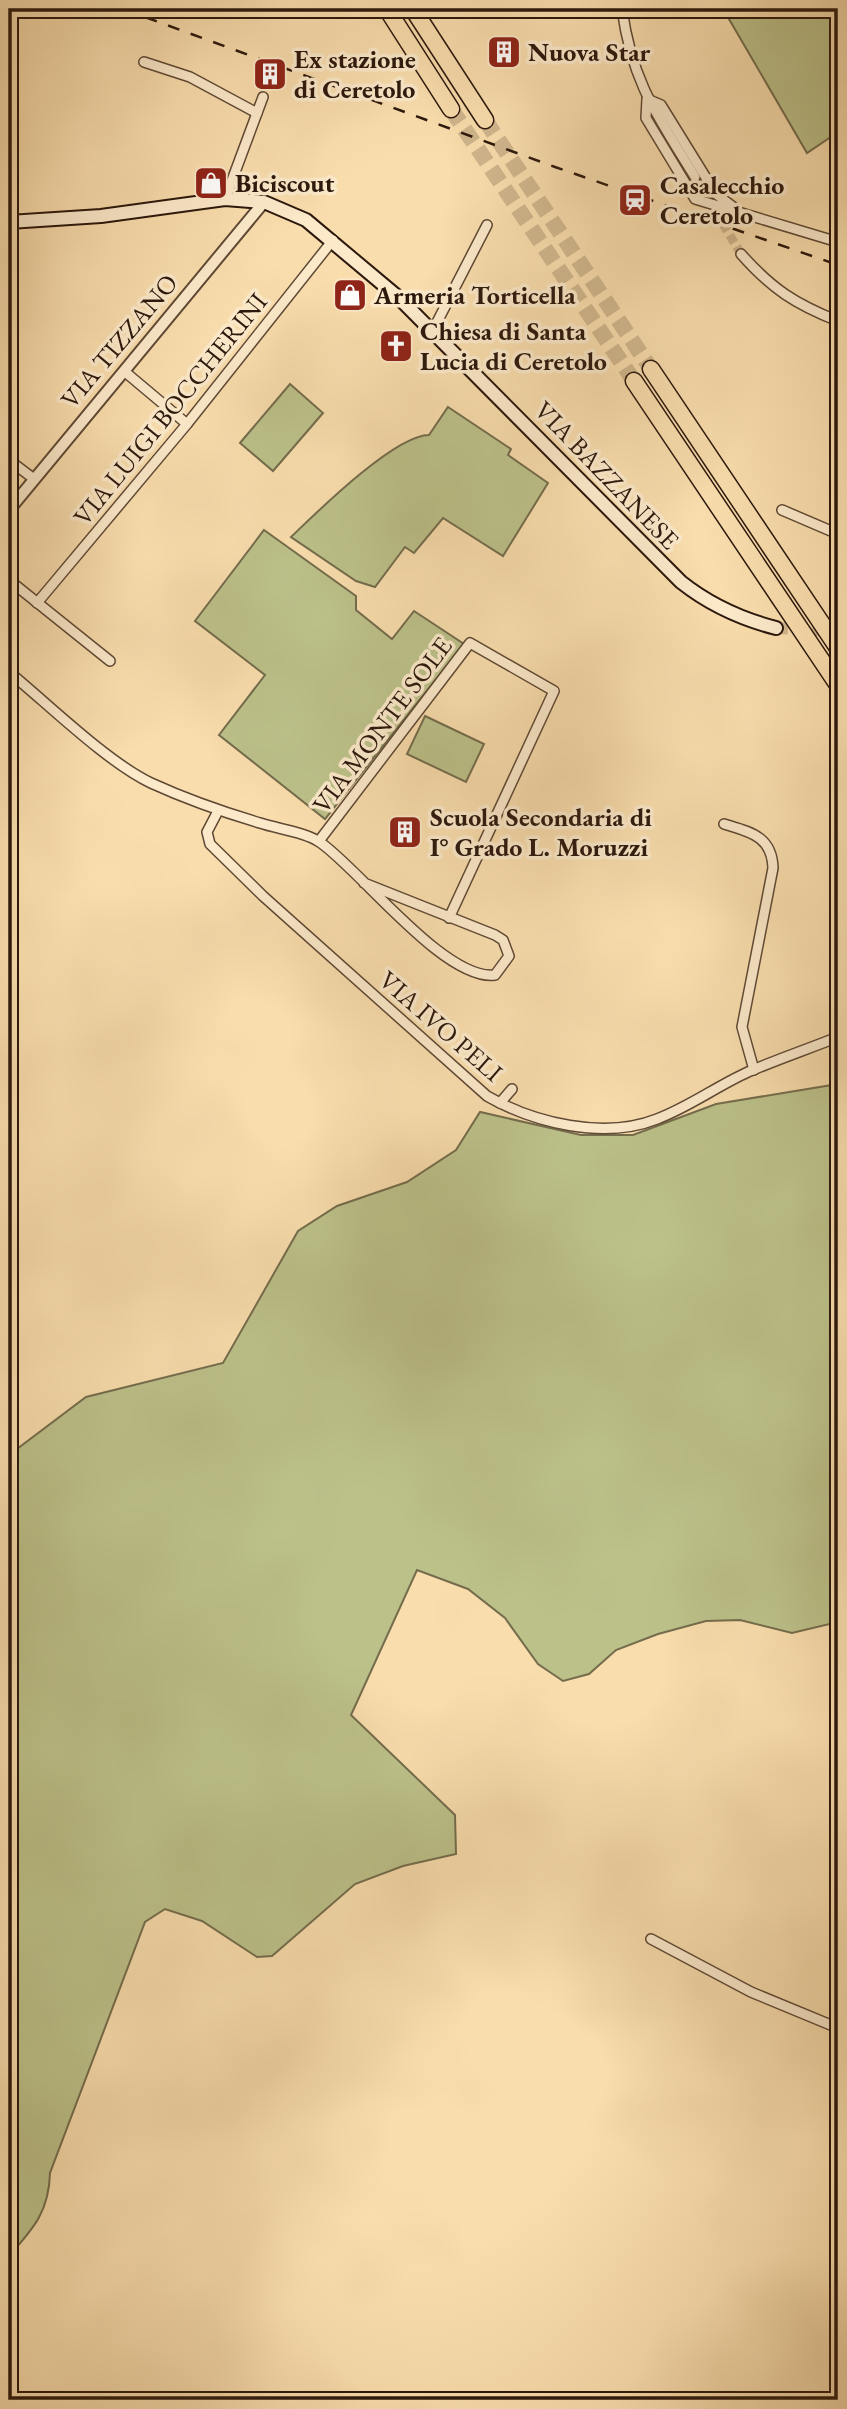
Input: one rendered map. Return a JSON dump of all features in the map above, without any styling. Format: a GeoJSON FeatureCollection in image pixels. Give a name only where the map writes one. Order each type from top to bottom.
{"type":"FeatureCollection","features":[{"type":"Feature","properties":{"kind":"highway"},"geometry":{"type":"LineString","coordinates":[[387,9],[452,109]]}},
{"type":"Feature","properties":{"kind":"highway"},"geometry":{"type":"LineString","coordinates":[[413,9],[458,75]]}},
{"type":"Feature","properties":{"kind":"highway"},"geometry":{"type":"LineString","coordinates":[[420,9],[485,120]]}},
{"type":"Feature","properties":{"kind":"highway"},"geometry":{"type":"LineString","coordinates":[[650,369],[838,648]]}},
{"type":"Feature","properties":{"kind":"highway"},"geometry":{"type":"LineString","coordinates":[[634,381],[838,685]]}},
{"type":"Feature","properties":{"kind":"main road","name":"VIA BAZZANESE"},"geometry":{"type":"LineString","coordinates":[[9,222],[101,216],[225,199],[264,202],[306,220],[333,240],[433,330],[681,582],[732,614],[776,628]]}},
{"type":"Feature","properties":{"kind":"street"},"geometry":{"type":"LineString","coordinates":[[622,9],[627,45],[647,99],[695,177]]}},
{"type":"Feature","properties":{"kind":"street"},"geometry":{"type":"LineString","coordinates":[[144,62],[190,77],[257,113]]}},
{"type":"Feature","properties":{"kind":"street"},"geometry":{"type":"LineString","coordinates":[[225,199],[263,97]]}},
{"type":"Feature","properties":{"kind":"street"},"geometry":{"type":"LineString","coordinates":[[647,99],[646,118],[695,199],[736,209],[838,242]]}},
{"type":"Feature","properties":{"kind":"street"},"geometry":{"type":"LineString","coordinates":[[647,99],[661,105],[716,194],[736,209]]}},
{"type":"Feature","properties":{"kind":"street","name":"VIA TIZZANO"},"geometry":{"type":"LineString","coordinates":[[9,510],[264,202]]}},
{"type":"Feature","properties":{"kind":"street"},"geometry":{"type":"LineString","coordinates":[[433,330],[487,225]]}},
{"type":"Feature","properties":{"kind":"street","name":"VIA LUIGI BOCCHERINI"},"geometry":{"type":"LineString","coordinates":[[37,603],[187,424],[333,240]]}},
{"type":"Feature","properties":{"kind":"street"},"geometry":{"type":"LineString","coordinates":[[741,254],[766,281],[798,306],[838,321]]}},
{"type":"Feature","properties":{"kind":"street"},"geometry":{"type":"LineString","coordinates":[[124,371],[187,424]]}},
{"type":"Feature","properties":{"kind":"street"},"geometry":{"type":"LineString","coordinates":[[9,460],[34,479]]}},
{"type":"Feature","properties":{"kind":"street"},"geometry":{"type":"LineString","coordinates":[[782,510],[838,534]]}},
{"type":"Feature","properties":{"kind":"street"},"geometry":{"type":"LineString","coordinates":[[9,580],[110,661]]}},
{"type":"Feature","properties":{"kind":"street","name":"VIA MONTE SOLE"},"geometry":{"type":"LineString","coordinates":[[320,841],[470,643],[554,691],[449,918]]}},
{"type":"Feature","properties":{"kind":"street"},"geometry":{"type":"LineString","coordinates":[[9,672],[120,763],[149,782],[218,811],[320,841],[364,883],[442,952],[478,975],[495,975],[509,956],[503,940],[364,883]]}},
{"type":"Feature","properties":{"kind":"street","name":"VIA IVO PELI"},"geometry":{"type":"LineString","coordinates":[[218,811],[207,832],[210,844],[486,1096],[499,1103],[558,1122],[596,1128],[628,1128],[658,1119],[754,1070],[838,1037]]}},
{"type":"Feature","properties":{"kind":"street"},"geometry":{"type":"LineString","coordinates":[[724,824],[764,839],[772,854],[773,867],[742,1027],[754,1070]]}},
{"type":"Feature","properties":{"kind":"street"},"geometry":{"type":"LineString","coordinates":[[499,1103],[512,1088]]}},
{"type":"Feature","properties":{"kind":"street"},"geometry":{"type":"LineString","coordinates":[[651,1939],[751,1992],[838,2028]]}},
{"type":"Feature","properties":{"kind":"green space"},"geometry":{"type":"Polygon","coordinates":[[[745,9],[838,9],[838,132],[807,153],[729,19],[745,9]]]}},
{"type":"Feature","properties":{"kind":"green space"},"geometry":{"type":"Polygon","coordinates":[[[290,384],[323,413],[273,471],[240,443],[290,384]]]}},
{"type":"Feature","properties":{"kind":"green space"},"geometry":{"type":"Polygon","coordinates":[[[448,407],[511,449],[508,455],[548,483],[503,556],[443,518],[414,553],[405,547],[375,587],[356,581],[291,537],[377,461],[414,438],[429,435],[448,407]]]}},
{"type":"Feature","properties":{"kind":"green space"},"geometry":{"type":"Polygon","coordinates":[[[264,530],[356,596],[356,610],[392,639],[414,611],[464,644],[325,819],[219,735],[265,675],[195,621],[264,530]]]}},
{"type":"Feature","properties":{"kind":"green space"},"geometry":{"type":"Polygon","coordinates":[[[425,716],[484,744],[466,782],[407,754],[425,716]]]}},
{"type":"Feature","properties":{"kind":"green space"},"geometry":{"type":"Polygon","coordinates":[[[838,1084],[838,1622],[792,1633],[740,1620],[706,1621],[658,1634],[616,1650],[589,1674],[563,1681],[538,1664],[505,1618],[468,1589],[417,1570],[351,1715],[455,1815],[456,1854],[403,1866],[355,1884],[272,1956],[257,1957],[202,1921],[165,1909],[145,1922],[50,2173],[43,2209],[32,2228],[9,2256],[9,1455],[86,1397],[223,1363],[298,1231],[337,1206],[407,1182],[456,1150],[480,1112],[581,1135],[633,1135],[716,1104],[838,1084]]]}},
{"type":"Feature","properties":{"kind":"tunnel"},"geometry":{"type":"LineString","coordinates":[[451,109],[634,381]]}},
{"type":"Feature","properties":{"kind":"tunnel"},"geometry":{"type":"LineString","coordinates":[[485,120],[651,369]]}},
{"type":"Feature","properties":{"kind":"tunnel"},"geometry":{"type":"LineString","coordinates":[[695,177],[741,254]]}},
{"type":"Feature","properties":{"kind":"tunnel"},"geometry":{"type":"LineString","coordinates":[[776,628],[838,631]]}},
{"type":"Feature","properties":{"kind":"railway"},"geometry":{"type":"LineString","coordinates":[[123,9],[555,167],[838,265]]}},
{"type":"Feature","properties":{"kind":"place","name":"Nuova Star"},"geometry":{"type":"Point","coordinates":[504,52]}},
{"type":"Feature","properties":{"kind":"place","name":"Ex stazione di Ceretolo"},"geometry":{"type":"Point","coordinates":[270,74]}},
{"type":"Feature","properties":{"kind":"place","name":"Biciscout"},"geometry":{"type":"Point","coordinates":[211,183]}},
{"type":"Feature","properties":{"kind":"place","name":"Casalecchio Ceretolo"},"geometry":{"type":"Point","coordinates":[635,200]}},
{"type":"Feature","properties":{"kind":"place","name":"Armeria Torticella"},"geometry":{"type":"Point","coordinates":[350,295]}},
{"type":"Feature","properties":{"kind":"place","name":"Chiesa di Santa Lucia di Ceretolo"},"geometry":{"type":"Point","coordinates":[396,346]}},
{"type":"Feature","properties":{"kind":"place","name":"Scuola Secondaria di I° Grado L. Moruzzi"},"geometry":{"type":"Point","coordinates":[405,832]}}]}
